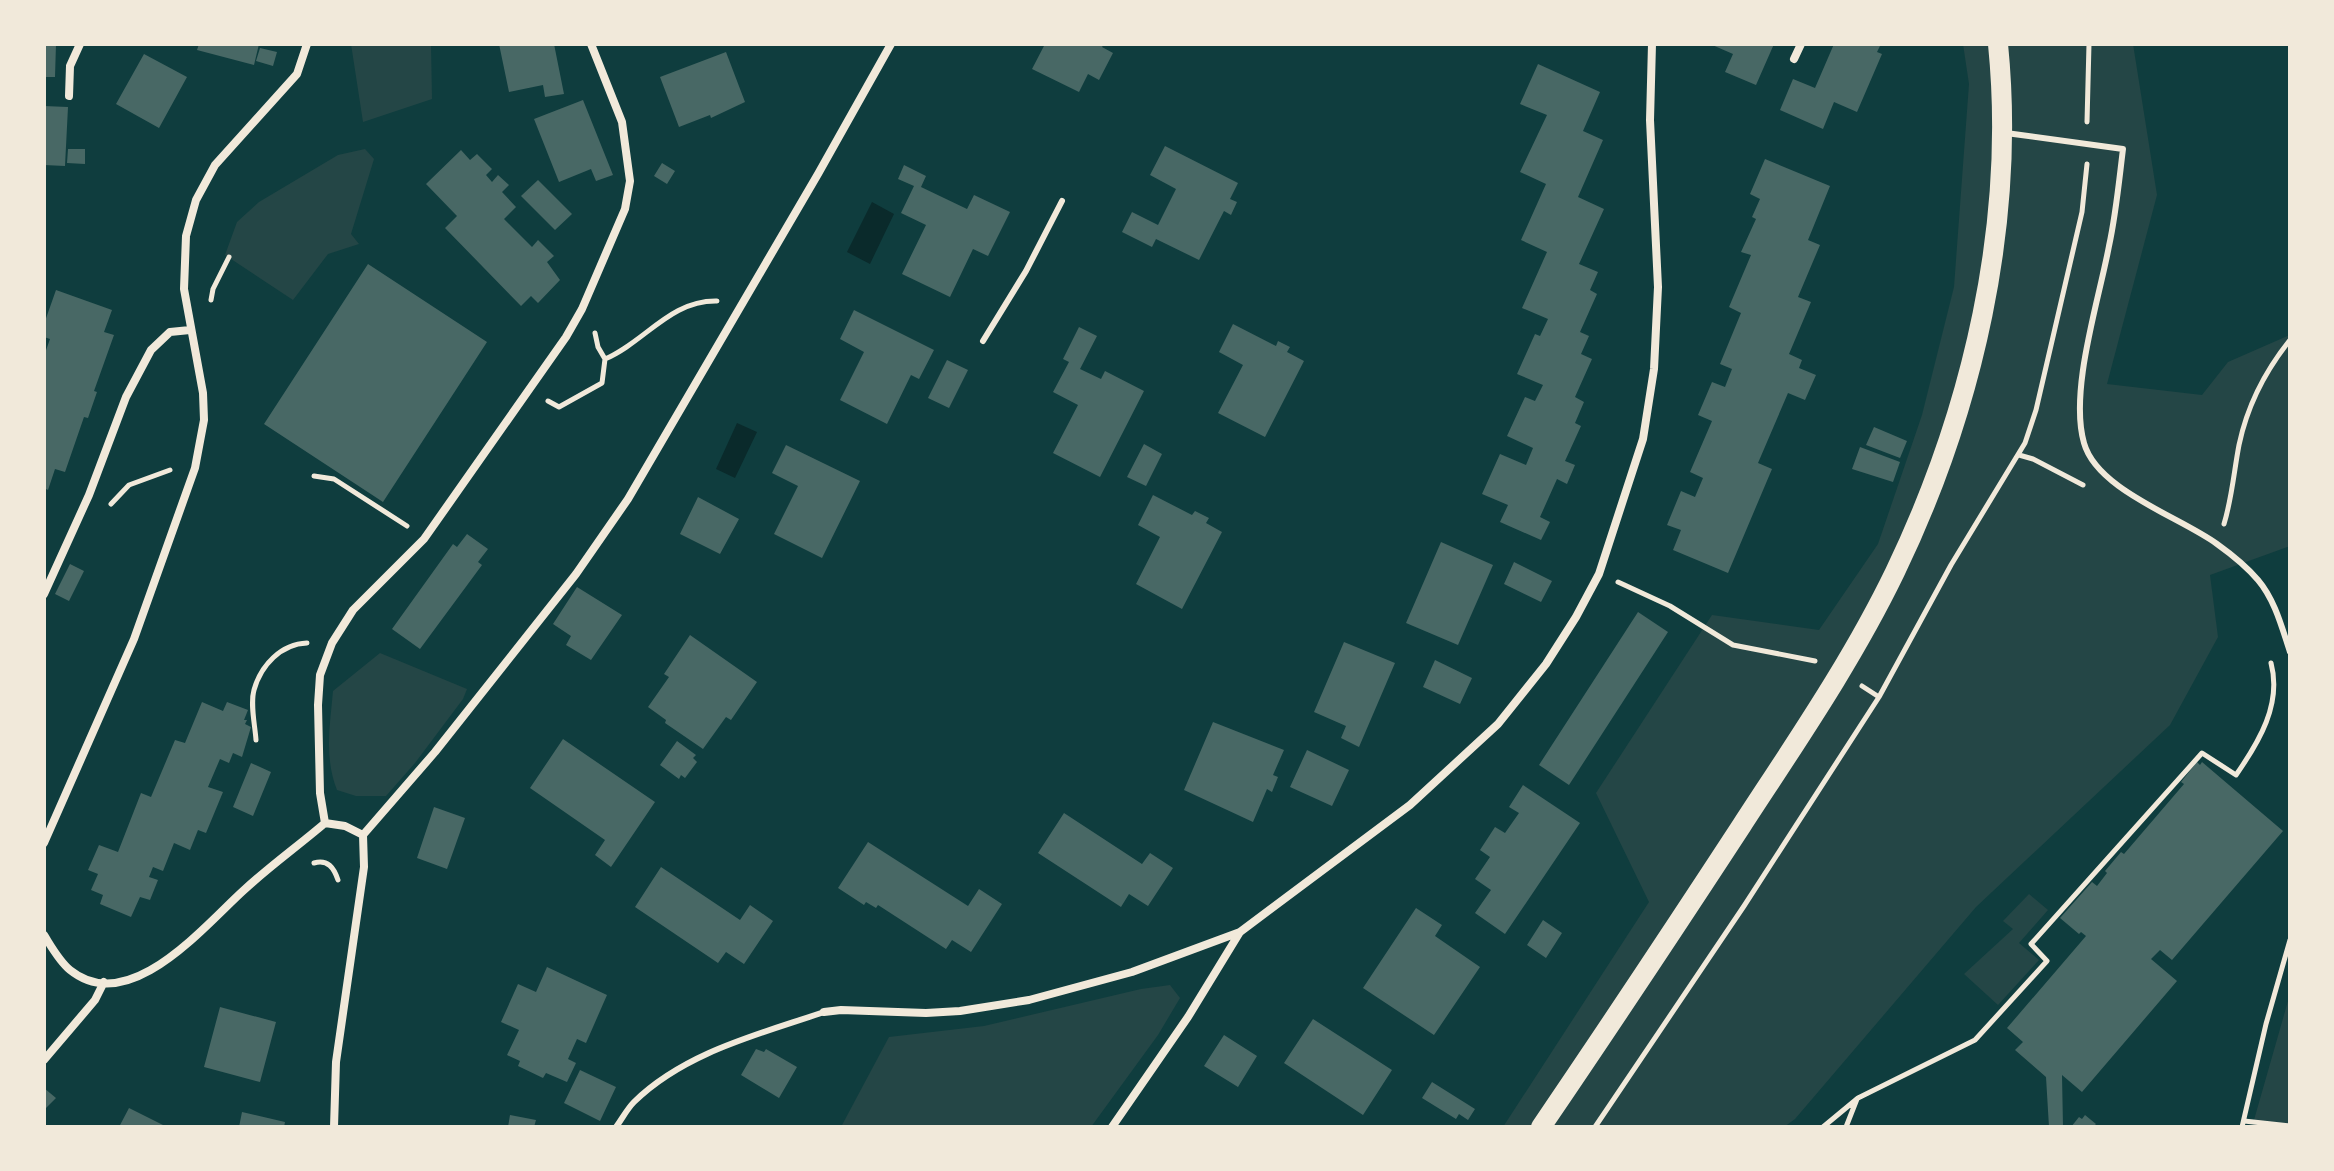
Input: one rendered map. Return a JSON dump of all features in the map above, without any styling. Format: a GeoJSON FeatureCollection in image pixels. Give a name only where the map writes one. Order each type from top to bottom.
{"type":"FeatureCollection","features":[{"type":"Feature","properties":{"kind":"main road"},"geometry":{"type":"LineString","coordinates":[[1541,1127],[1679,922],[1841,671],[1895,573],[1948,447],[1982,315],[1998,210],[2002,81],[1998,44]]}},
{"type":"Feature","properties":{"kind":"street"},"geometry":{"type":"LineString","coordinates":[[69,96],[70,66],[80,44]]}},
{"type":"Feature","properties":{"kind":"street"},"geometry":{"type":"LineString","coordinates":[[44,843],[129,651],[195,468],[204,420],[203,393],[184,289],[186,236],[196,200],[215,165],[297,74],[307,44]]}},
{"type":"Feature","properties":{"kind":"street"},"geometry":{"type":"LineString","coordinates":[[325,823],[320,793],[318,705],[320,675],[332,643],[353,610],[424,539],[530,390],[582,309],[625,209],[630,181],[622,122],[591,44]]}},
{"type":"Feature","properties":{"kind":"street"},"geometry":{"type":"LineString","coordinates":[[334,1127],[336,1062],[364,867],[363,835],[435,752],[576,574],[628,499],[891,44]]}},
{"type":"Feature","properties":{"kind":"street"},"geometry":{"type":"LineString","coordinates":[[824,1012],[926,1013],[1029,1000],[1132,972],[1240,932],[1410,805],[1489,733],[1546,664],[1576,617],[1599,574],[1636,466],[1654,369],[1658,287],[1650,120],[1652,44]]}},
{"type":"Feature","properties":{"kind":"street"},"geometry":{"type":"LineString","coordinates":[[1794,59],[1801,44]]}},
{"type":"Feature","properties":{"kind":"street"},"geometry":{"type":"LineString","coordinates":[[44,594],[126,397],[151,350],[170,332],[190,330]]}},
{"type":"Feature","properties":{"kind":"street"},"geometry":{"type":"LineString","coordinates":[[44,935],[69,969],[84,978],[122,982],[142,976],[161,965],[266,869],[325,823],[345,826],[363,835]]}},
{"type":"Feature","properties":{"kind":"street"},"geometry":{"type":"LineString","coordinates":[[1112,1127],[1188,1017],[1240,932]]}},
{"type":"Feature","properties":{"kind":"street"},"geometry":{"type":"LineString","coordinates":[[44,1060],[95,1000],[104,982]]}},
{"type":"Feature","properties":{"kind":"lane"},"geometry":{"type":"LineString","coordinates":[[2002,132],[2123,149],[2110,242],[2086,358],[2080,406],[2084,444],[2093,460],[2116,485],[2216,544],[2258,580],[2273,605],[2290,652]]}},
{"type":"Feature","properties":{"kind":"lane"},"geometry":{"type":"LineString","coordinates":[[983,341],[1026,271],[1062,201]]}},
{"type":"Feature","properties":{"kind":"lane"},"geometry":{"type":"LineString","coordinates":[[616,1127],[634,1102],[697,1059],[733,1043],[824,1012]]}},
{"type":"Feature","properties":{"kind":"path"},"geometry":{"type":"LineString","coordinates":[[2088,144],[2089,44]]}},
{"type":"Feature","properties":{"kind":"path"},"geometry":{"type":"LineString","coordinates":[[605,359],[623,352],[680,308],[705,301],[726,302],[739,307]]}},
{"type":"Feature","properties":{"kind":"path"},"geometry":{"type":"LineString","coordinates":[[530,390],[559,407],[602,383],[605,359],[594,337],[599,314],[582,309]]}},
{"type":"Feature","properties":{"kind":"path"},"geometry":{"type":"LineString","coordinates":[[2216,544],[2230,500],[2240,442],[2251,406],[2290,340]]}},
{"type":"Feature","properties":{"kind":"path"},"geometry":{"type":"LineString","coordinates":[[2019,455],[2033,459],[2090,489]]}},
{"type":"Feature","properties":{"kind":"path"},"geometry":{"type":"LineString","coordinates":[[71,535],[96,520],[129,485],[174,469],[195,468]]}},
{"type":"Feature","properties":{"kind":"path"},"geometry":{"type":"LineString","coordinates":[[314,476],[334,479],[424,539]]}},
{"type":"Feature","properties":{"kind":"path"},"geometry":{"type":"LineString","coordinates":[[1599,574],[1670,606],[1733,645],[1822,662],[1879,697]]}},
{"type":"Feature","properties":{"kind":"path"},"geometry":{"type":"LineString","coordinates":[[256,740],[253,691],[270,657],[301,643],[332,643]]}},
{"type":"Feature","properties":{"kind":"path"},"geometry":{"type":"LineString","coordinates":[[1823,1127],[1858,1098],[1975,1040],[2047,961],[2031,944],[2202,753],[2236,775],[2260,741],[2270,710],[2274,676],[2270,662]]}},
{"type":"Feature","properties":{"kind":"path"},"geometry":{"type":"LineString","coordinates":[[266,869],[280,876],[294,869],[324,862],[332,867],[338,878],[338,893]]}},
{"type":"Feature","properties":{"kind":"path"},"geometry":{"type":"LineString","coordinates":[[2290,940],[2266,1024],[2243,1124],[2290,1126]]}},
{"type":"Feature","properties":{"kind":"path"},"geometry":{"type":"LineString","coordinates":[[1846,1127],[1858,1098]]}},
{"type":"Feature","properties":{"kind":"shaded area"},"geometry":{"type":"Polygon","coordinates":[[[351,44],[431,44],[432,99],[363,122],[351,44]]]}},
{"type":"Feature","properties":{"kind":"shaded area"},"geometry":{"type":"Polygon","coordinates":[[[1963,44],[2133,44],[2157,195],[2107,384],[2202,395],[2228,362],[2290,335],[2290,546],[2210,575],[2218,637],[2170,725],[1976,907],[1795,1119],[1784,1127],[1503,1127],[1649,902],[1596,793],[1712,615],[1819,630],[1878,544],[1922,415],[1954,287],[1969,84],[1963,44]]]}},
{"type":"Feature","properties":{"kind":"shaded area"},"geometry":{"type":"Polygon","coordinates":[[[365,149],[374,159],[351,234],[359,244],[328,254],[293,300],[225,255],[237,222],[259,202],[338,155],[365,149]]]}},
{"type":"Feature","properties":{"kind":"shaded area"},"geometry":{"type":"Polygon","coordinates":[[[872,202],[894,214],[870,264],[847,252],[872,202]]]}},
{"type":"Feature","properties":{"kind":"shaded area"},"geometry":{"type":"Polygon","coordinates":[[[737,423],[757,432],[735,478],[716,469],[737,423]]]}},
{"type":"Feature","properties":{"kind":"shaded area"},"geometry":{"type":"Polygon","coordinates":[[[380,653],[467,689],[463,699],[415,763],[386,796],[356,796],[337,790],[330,765],[333,691],[380,653]]]}},
{"type":"Feature","properties":{"kind":"shaded area"},"geometry":{"type":"Polygon","coordinates":[[[2029,894],[2048,910],[2019,943],[2039,960],[1998,1005],[1964,974],[2013,929],[2003,921],[2029,894]]]}},
{"type":"Feature","properties":{"kind":"shaded area"},"geometry":{"type":"Polygon","coordinates":[[[1170,985],[1180,998],[1158,1035],[1091,1127],[841,1127],[889,1037],[984,1026],[1170,985]]]}},
{"type":"Feature","properties":{"kind":"shaded area"},"geometry":{"type":"Polygon","coordinates":[[[2290,994],[2290,1127],[2252,1127],[2290,994]]]}},
{"type":"Feature","properties":{"kind":"building"},"geometry":{"type":"Polygon","coordinates":[[[44,44],[56,44],[55,77],[44,77],[44,44]]]}},
{"type":"Feature","properties":{"kind":"building"},"geometry":{"type":"Polygon","coordinates":[[[199,44],[259,44],[254,65],[197,50],[199,44]]]}},
{"type":"Feature","properties":{"kind":"building"},"geometry":{"type":"Polygon","coordinates":[[[499,44],[554,44],[564,94],[545,97],[543,85],[509,92],[499,44]]]}},
{"type":"Feature","properties":{"kind":"building"},"geometry":{"type":"Polygon","coordinates":[[[1045,44],[1104,44],[1102,47],[1113,53],[1099,80],[1088,74],[1079,92],[1032,69],[1045,44]]]}},
{"type":"Feature","properties":{"kind":"building"},"geometry":{"type":"Polygon","coordinates":[[[1710,44],[1774,44],[1756,85],[1725,72],[1733,54],[1710,44]]]}},
{"type":"Feature","properties":{"kind":"building"},"geometry":{"type":"Polygon","coordinates":[[[1834,44],[1881,44],[1877,52],[1882,54],[1857,112],[1834,102],[1823,129],[1780,110],[1793,79],[1815,88],[1834,44]]]}},
{"type":"Feature","properties":{"kind":"building"},"geometry":{"type":"Polygon","coordinates":[[[260,48],[277,52],[273,66],[256,61],[260,48]]]}},
{"type":"Feature","properties":{"kind":"building"},"geometry":{"type":"Polygon","coordinates":[[[726,52],[745,102],[711,118],[710,115],[679,127],[660,77],[726,52]]]}},
{"type":"Feature","properties":{"kind":"building"},"geometry":{"type":"Polygon","coordinates":[[[144,54],[187,77],[159,128],[116,104],[144,54]]]}},
{"type":"Feature","properties":{"kind":"building"},"geometry":{"type":"Polygon","coordinates":[[[1538,64],[1600,92],[1583,131],[1603,140],[1578,197],[1604,209],[1579,264],[1598,272],[1590,290],[1597,294],[1580,332],[1589,336],[1581,354],[1592,359],[1575,397],[1584,402],[1575,423],[1581,426],[1565,461],[1575,465],[1567,484],[1557,479],[1540,517],[1550,522],[1541,540],[1500,522],[1508,505],[1482,494],[1500,454],[1526,465],[1533,448],[1507,436],[1525,397],[1535,401],[1543,385],[1517,374],[1535,334],[1540,336],[1548,319],[1522,308],[1547,252],[1521,240],[1546,184],[1520,172],[1547,115],[1520,104],[1538,64]]]}},
{"type":"Feature","properties":{"kind":"building"},"geometry":{"type":"Polygon","coordinates":[[[583,100],[613,175],[596,181],[591,169],[559,182],[534,119],[583,100]]]}},
{"type":"Feature","properties":{"kind":"building"},"geometry":{"type":"Polygon","coordinates":[[[44,106],[68,107],[65,166],[44,165],[44,106]]]}},
{"type":"Feature","properties":{"kind":"building"},"geometry":{"type":"Polygon","coordinates":[[[1165,146],[1238,183],[1230,199],[1237,202],[1231,215],[1224,211],[1199,260],[1156,239],[1152,247],[1122,232],[1132,212],[1158,225],[1176,189],[1150,175],[1165,146]]]}},
{"type":"Feature","properties":{"kind":"building"},"geometry":{"type":"Polygon","coordinates":[[[68,149],[85,149],[85,164],[67,163],[68,149]]]}},
{"type":"Feature","properties":{"kind":"building"},"geometry":{"type":"Polygon","coordinates":[[[461,150],[470,160],[477,154],[492,169],[486,175],[492,182],[498,175],[509,185],[502,192],[516,207],[504,219],[532,247],[538,240],[554,256],[547,262],[560,280],[538,303],[531,296],[521,306],[445,228],[457,216],[426,184],[461,150]]]}},
{"type":"Feature","properties":{"kind":"building"},"geometry":{"type":"Polygon","coordinates":[[[1765,159],[1830,186],[1808,240],[1820,245],[1798,297],[1811,302],[1789,354],[1802,360],[1799,368],[1816,375],[1805,400],[1788,393],[1758,463],[1772,469],[1728,573],[1673,550],[1681,530],[1667,525],[1681,491],[1695,497],[1703,478],[1690,472],[1712,421],[1698,415],[1712,382],[1725,387],[1732,369],[1720,364],[1741,313],[1729,307],[1751,255],[1741,252],[1756,219],[1752,217],[1760,199],[1750,194],[1765,159]]]}},
{"type":"Feature","properties":{"kind":"building"},"geometry":{"type":"Polygon","coordinates":[[[662,163],[675,171],[667,184],[654,176],[662,163]]]}},
{"type":"Feature","properties":{"kind":"building"},"geometry":{"type":"Polygon","coordinates":[[[904,165],[926,176],[921,187],[967,209],[974,195],[1010,212],[988,256],[973,249],[950,297],[902,274],[926,225],[901,213],[914,186],[898,179],[904,165]]]}},
{"type":"Feature","properties":{"kind":"building"},"geometry":{"type":"Polygon","coordinates":[[[538,180],[572,214],[555,230],[521,196],[538,180]]]}},
{"type":"Feature","properties":{"kind":"building"},"geometry":{"type":"Polygon","coordinates":[[[368,264],[487,342],[383,502],[264,424],[368,264]]]}},
{"type":"Feature","properties":{"kind":"building"},"geometry":{"type":"Polygon","coordinates":[[[56,290],[112,310],[104,332],[114,335],[88,418],[84,417],[65,472],[55,469],[48,490],[44,488],[44,356],[50,339],[44,337],[44,324],[56,290]]]}},
{"type":"Feature","properties":{"kind":"building"},"geometry":{"type":"Polygon","coordinates":[[[854,310],[934,350],[919,379],[911,375],[887,424],[840,400],[864,352],[840,339],[854,310]]]}},
{"type":"Feature","properties":{"kind":"building"},"geometry":{"type":"Polygon","coordinates":[[[1233,324],[1276,346],[1278,341],[1290,347],[1287,352],[1304,361],[1265,437],[1218,413],[1243,365],[1219,352],[1233,324]]]}},
{"type":"Feature","properties":{"kind":"building"},"geometry":{"type":"Polygon","coordinates":[[[1079,327],[1097,336],[1080,369],[1101,379],[1105,371],[1144,391],[1100,477],[1053,453],[1078,405],[1053,392],[1069,362],[1063,359],[1079,327]]]}},
{"type":"Feature","properties":{"kind":"building"},"geometry":{"type":"Polygon","coordinates":[[[947,360],[968,370],[949,408],[928,398],[947,360]]]}},
{"type":"Feature","properties":{"kind":"building"},"geometry":{"type":"Polygon","coordinates":[[[1874,427],[1907,441],[1900,458],[1866,445],[1874,427]]]}},
{"type":"Feature","properties":{"kind":"building"},"geometry":{"type":"Polygon","coordinates":[[[1144,444],[1162,454],[1146,486],[1127,477],[1144,444]]]}},
{"type":"Feature","properties":{"kind":"building"},"geometry":{"type":"Polygon","coordinates":[[[786,445],[860,481],[822,558],[774,534],[798,486],[772,473],[786,445]]]}},
{"type":"Feature","properties":{"kind":"building"},"geometry":{"type":"Polygon","coordinates":[[[1860,447],[1900,462],[1893,482],[1852,469],[1860,447]]]}},
{"type":"Feature","properties":{"kind":"building"},"geometry":{"type":"Polygon","coordinates":[[[1153,495],[1192,515],[1195,511],[1209,518],[1206,523],[1222,532],[1182,609],[1136,584],[1160,537],[1138,525],[1153,495]]]}},
{"type":"Feature","properties":{"kind":"building"},"geometry":{"type":"Polygon","coordinates":[[[698,497],[739,519],[720,554],[680,534],[698,497]]]}},
{"type":"Feature","properties":{"kind":"building"},"geometry":{"type":"Polygon","coordinates":[[[467,534],[488,549],[478,562],[482,565],[420,649],[392,629],[453,544],[457,547],[467,534]]]}},
{"type":"Feature","properties":{"kind":"building"},"geometry":{"type":"Polygon","coordinates":[[[1441,542],[1493,565],[1458,645],[1406,623],[1441,542]]]}},
{"type":"Feature","properties":{"kind":"building"},"geometry":{"type":"Polygon","coordinates":[[[1514,562],[1552,581],[1541,602],[1504,584],[1514,562]]]}},
{"type":"Feature","properties":{"kind":"building"},"geometry":{"type":"Polygon","coordinates":[[[70,564],[84,571],[69,601],[55,594],[70,564]]]}},
{"type":"Feature","properties":{"kind":"building"},"geometry":{"type":"Polygon","coordinates":[[[577,587],[622,615],[591,660],[566,645],[571,636],[553,624],[577,587]]]}},
{"type":"Feature","properties":{"kind":"building"},"geometry":{"type":"Polygon","coordinates":[[[1638,612],[1668,632],[1569,785],[1539,765],[1638,612]]]}},
{"type":"Feature","properties":{"kind":"building"},"geometry":{"type":"Polygon","coordinates":[[[690,635],[757,682],[731,720],[726,717],[703,749],[648,707],[669,677],[664,674],[690,635]]]}},
{"type":"Feature","properties":{"kind":"building"},"geometry":{"type":"Polygon","coordinates":[[[1344,642],[1395,663],[1359,747],[1341,738],[1346,726],[1314,712],[1344,642]]]}},
{"type":"Feature","properties":{"kind":"building"},"geometry":{"type":"Polygon","coordinates":[[[1435,660],[1472,678],[1460,704],[1423,687],[1435,660]]]}},
{"type":"Feature","properties":{"kind":"building"},"geometry":{"type":"Polygon","coordinates":[[[202,702],[223,711],[227,702],[248,710],[244,720],[251,727],[242,757],[233,753],[229,763],[220,759],[208,787],[223,792],[206,833],[198,830],[190,850],[174,843],[163,871],[153,867],[149,877],[158,880],[150,900],[140,897],[131,917],[100,904],[103,895],[91,890],[98,874],[88,870],[99,845],[118,852],[141,793],[151,797],[175,740],[185,743],[202,702]]]}},
{"type":"Feature","properties":{"kind":"building"},"geometry":{"type":"Polygon","coordinates":[[[1213,722],[1284,750],[1273,775],[1278,777],[1272,792],[1267,789],[1253,822],[1184,790],[1213,722]]]}},
{"type":"Feature","properties":{"kind":"building"},"geometry":{"type":"Polygon","coordinates":[[[563,739],[655,802],[611,867],[595,855],[605,840],[530,788],[563,739]]]}},
{"type":"Feature","properties":{"kind":"building"},"geometry":{"type":"Polygon","coordinates":[[[677,741],[696,755],[693,758],[697,762],[685,778],[681,775],[679,779],[660,765],[677,741]]]}},
{"type":"Feature","properties":{"kind":"building"},"geometry":{"type":"Polygon","coordinates":[[[1307,750],[1349,770],[1332,806],[1290,787],[1307,750]]]}},
{"type":"Feature","properties":{"kind":"building"},"geometry":{"type":"Polygon","coordinates":[[[2197,762],[2200,765],[2202,762],[2283,831],[2172,960],[2160,950],[2151,959],[2177,981],[2082,1092],[2062,1075],[2063,1127],[2049,1127],[2046,1077],[2015,1050],[2023,1042],[2007,1028],[2086,936],[2060,918],[2092,882],[2097,886],[2121,852],[2124,854],[2184,784],[2181,782],[2197,762]]]}},
{"type":"Feature","properties":{"kind":"building"},"geometry":{"type":"Polygon","coordinates":[[[251,763],[271,772],[253,816],[233,807],[251,763]]]}},
{"type":"Feature","properties":{"kind":"building"},"geometry":{"type":"Polygon","coordinates":[[[1523,785],[1580,823],[1505,934],[1475,913],[1491,890],[1475,879],[1490,857],[1480,850],[1495,827],[1505,833],[1519,813],[1509,807],[1523,785]]]}},
{"type":"Feature","properties":{"kind":"building"},"geometry":{"type":"Polygon","coordinates":[[[434,807],[465,818],[447,869],[417,858],[434,807]]]}},
{"type":"Feature","properties":{"kind":"building"},"geometry":{"type":"Polygon","coordinates":[[[1064,813],[1142,864],[1150,853],[1173,868],[1148,906],[1129,894],[1121,907],[1038,853],[1064,813]]]}},
{"type":"Feature","properties":{"kind":"building"},"geometry":{"type":"Polygon","coordinates":[[[868,842],[968,906],[979,889],[1002,904],[971,952],[952,940],[946,949],[878,905],[876,908],[866,902],[864,905],[838,888],[868,842]]]}},
{"type":"Feature","properties":{"kind":"building"},"geometry":{"type":"Polygon","coordinates":[[[661,867],[740,920],[750,905],[773,921],[744,964],[726,952],[718,963],[635,907],[661,867]]]}},
{"type":"Feature","properties":{"kind":"building"},"geometry":{"type":"Polygon","coordinates":[[[1416,908],[1442,925],[1435,936],[1480,967],[1434,1035],[1363,988],[1416,908]]]}},
{"type":"Feature","properties":{"kind":"building"},"geometry":{"type":"Polygon","coordinates":[[[1543,920],[1562,933],[1546,958],[1527,945],[1543,920]]]}},
{"type":"Feature","properties":{"kind":"building"},"geometry":{"type":"Polygon","coordinates":[[[547,967],[607,995],[586,1043],[577,1039],[568,1059],[576,1063],[567,1082],[546,1073],[543,1078],[518,1066],[520,1061],[507,1055],[519,1030],[501,1022],[518,984],[536,992],[547,967]]]}},
{"type":"Feature","properties":{"kind":"building"},"geometry":{"type":"Polygon","coordinates":[[[220,1007],[276,1022],[260,1082],[204,1067],[220,1007]]]}},
{"type":"Feature","properties":{"kind":"building"},"geometry":{"type":"Polygon","coordinates":[[[1313,1019],[1392,1070],[1363,1115],[1284,1063],[1313,1019]]]}},
{"type":"Feature","properties":{"kind":"building"},"geometry":{"type":"Polygon","coordinates":[[[1224,1035],[1257,1056],[1238,1087],[1204,1066],[1224,1035]]]}},
{"type":"Feature","properties":{"kind":"building"},"geometry":{"type":"Polygon","coordinates":[[[756,1049],[764,1052],[766,1049],[797,1067],[779,1098],[741,1075],[756,1049]]]}},
{"type":"Feature","properties":{"kind":"building"},"geometry":{"type":"Polygon","coordinates":[[[580,1070],[616,1087],[600,1121],[564,1103],[580,1070]]]}},
{"type":"Feature","properties":{"kind":"building"},"geometry":{"type":"Polygon","coordinates":[[[1432,1082],[1475,1109],[1468,1120],[1459,1114],[1456,1119],[1422,1098],[1432,1082]]]}},
{"type":"Feature","properties":{"kind":"building"},"geometry":{"type":"Polygon","coordinates":[[[44,1088],[56,1098],[44,1110],[44,1088]]]}},
{"type":"Feature","properties":{"kind":"building"},"geometry":{"type":"Polygon","coordinates":[[[129,1108],[167,1127],[119,1127],[129,1108]]]}},
{"type":"Feature","properties":{"kind":"building"},"geometry":{"type":"Polygon","coordinates":[[[242,1112],[285,1122],[284,1127],[239,1127],[242,1112]]]}},
{"type":"Feature","properties":{"kind":"building"},"geometry":{"type":"Polygon","coordinates":[[[510,1115],[536,1120],[534,1127],[508,1127],[510,1115]]]}},
{"type":"Feature","properties":{"kind":"building"},"geometry":{"type":"Polygon","coordinates":[[[2085,1115],[2096,1124],[2093,1127],[2071,1127],[2079,1117],[2082,1119],[2085,1115]]]}}]}
